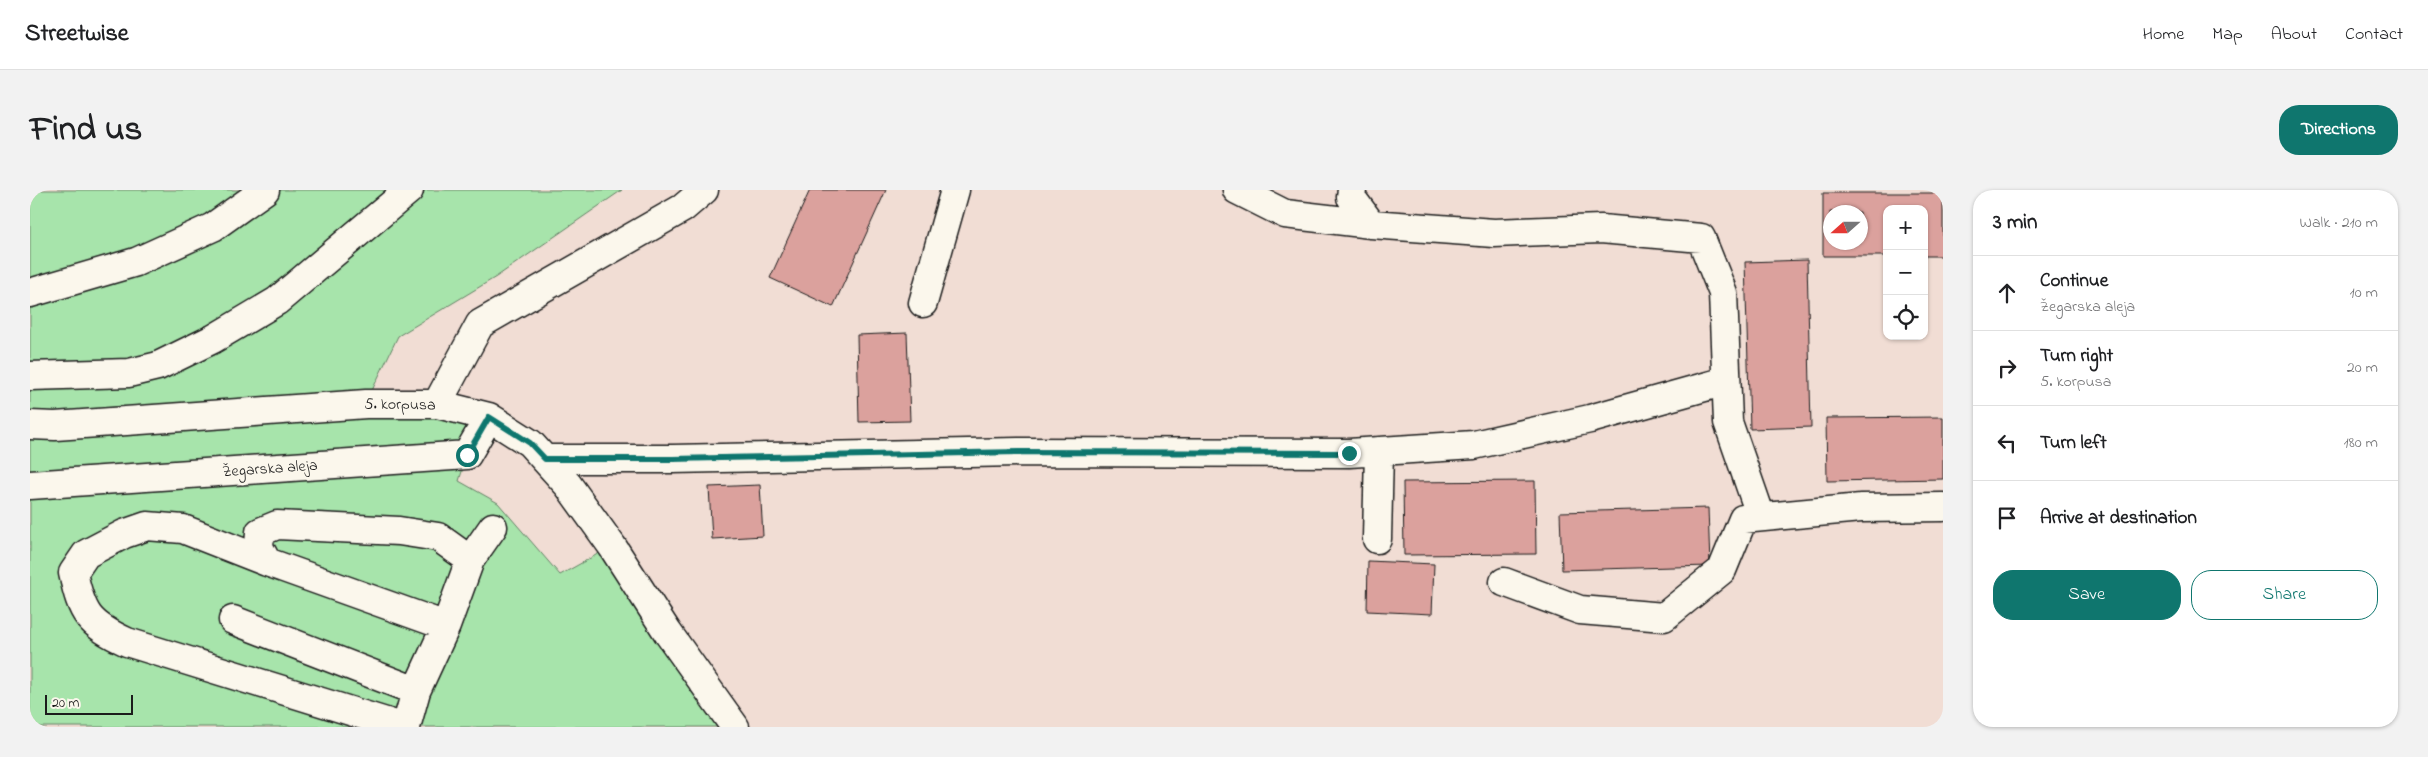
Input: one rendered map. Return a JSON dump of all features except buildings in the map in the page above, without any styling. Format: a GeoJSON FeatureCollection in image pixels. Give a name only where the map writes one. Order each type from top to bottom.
{"type":"FeatureCollection","features":[{"type":"Feature","properties":{"kind":"street"},"geometry":{"type":"LineString","coordinates":[[30,293],[136,262],[213,227],[265,190]]}},
{"type":"Feature","properties":{"kind":"street"},"geometry":{"type":"LineString","coordinates":[[30,376],[129,374],[158,366],[213,339],[277,301],[409,190]]}},
{"type":"Feature","properties":{"kind":"street"},"geometry":{"type":"LineString","coordinates":[[436,404],[480,324],[683,208],[704,190]]}},
{"type":"Feature","properties":{"kind":"street"},"geometry":{"type":"LineString","coordinates":[[923,303],[955,190]]}},
{"type":"Feature","properties":{"kind":"street"},"geometry":{"type":"LineString","coordinates":[[1237,190],[1286,214],[1371,224],[1494,233],[1601,229],[1700,238],[1723,293],[1728,422],[1761,518]]}},
{"type":"Feature","properties":{"kind":"street"},"geometry":{"type":"LineString","coordinates":[[1352,190],[1351,197],[1371,224]]}},
{"type":"Feature","properties":{"kind":"street"},"geometry":{"type":"LineString","coordinates":[[545,459],[672,459],[1018,452],[1349,453],[1474,445],[1590,419],[1726,381]]}},
{"type":"Feature","properties":{"kind":"street","name":"5. korpusa"},"geometry":{"type":"LineString","coordinates":[[30,424],[55,426],[366,404],[436,404],[489,417],[530,443],[568,485],[612,546],[668,633],[736,727]]}},
{"type":"Feature","properties":{"kind":"street","name":"Žegarska aleja"},"geometry":{"type":"LineString","coordinates":[[30,486],[467,455],[489,417]]}},
{"type":"Feature","properties":{"kind":"street"},"geometry":{"type":"LineString","coordinates":[[1377,539],[1379,451]]}},
{"type":"Feature","properties":{"kind":"street"},"geometry":{"type":"LineString","coordinates":[[1504,582],[1580,610],[1664,617],[1722,570],[1743,519],[1861,508],[1943,507]]}},
{"type":"Feature","properties":{"kind":"street"},"geometry":{"type":"LineString","coordinates":[[267,562],[259,547],[260,532],[277,525],[399,530],[438,537],[470,560]]}},
{"type":"Feature","properties":{"kind":"street"},"geometry":{"type":"LineString","coordinates":[[402,727],[127,642],[100,630],[80,603],[73,573],[86,554],[124,534],[147,526],[183,529],[267,562],[446,626]]}},
{"type":"Feature","properties":{"kind":"street"},"geometry":{"type":"LineString","coordinates":[[406,727],[416,691],[446,626],[470,560],[493,527]]}},
{"type":"Feature","properties":{"kind":"street"},"geometry":{"type":"LineString","coordinates":[[232,620],[416,691]]}},
{"type":"Feature","properties":{"kind":"green space"},"geometry":{"type":"Polygon","coordinates":[[[30,190],[622,190],[496,277],[398,336],[366,403],[489,417],[467,455],[459,481],[498,503],[560,575],[612,546],[735,727],[30,727],[30,190]]]}},
{"type":"Feature","properties":{"kind":"route"},"geometry":{"type":"LineString","coordinates":[[467,455],[489,417],[530,443],[545,459],[672,459],[1018,452],[1349,453]]}}]}
